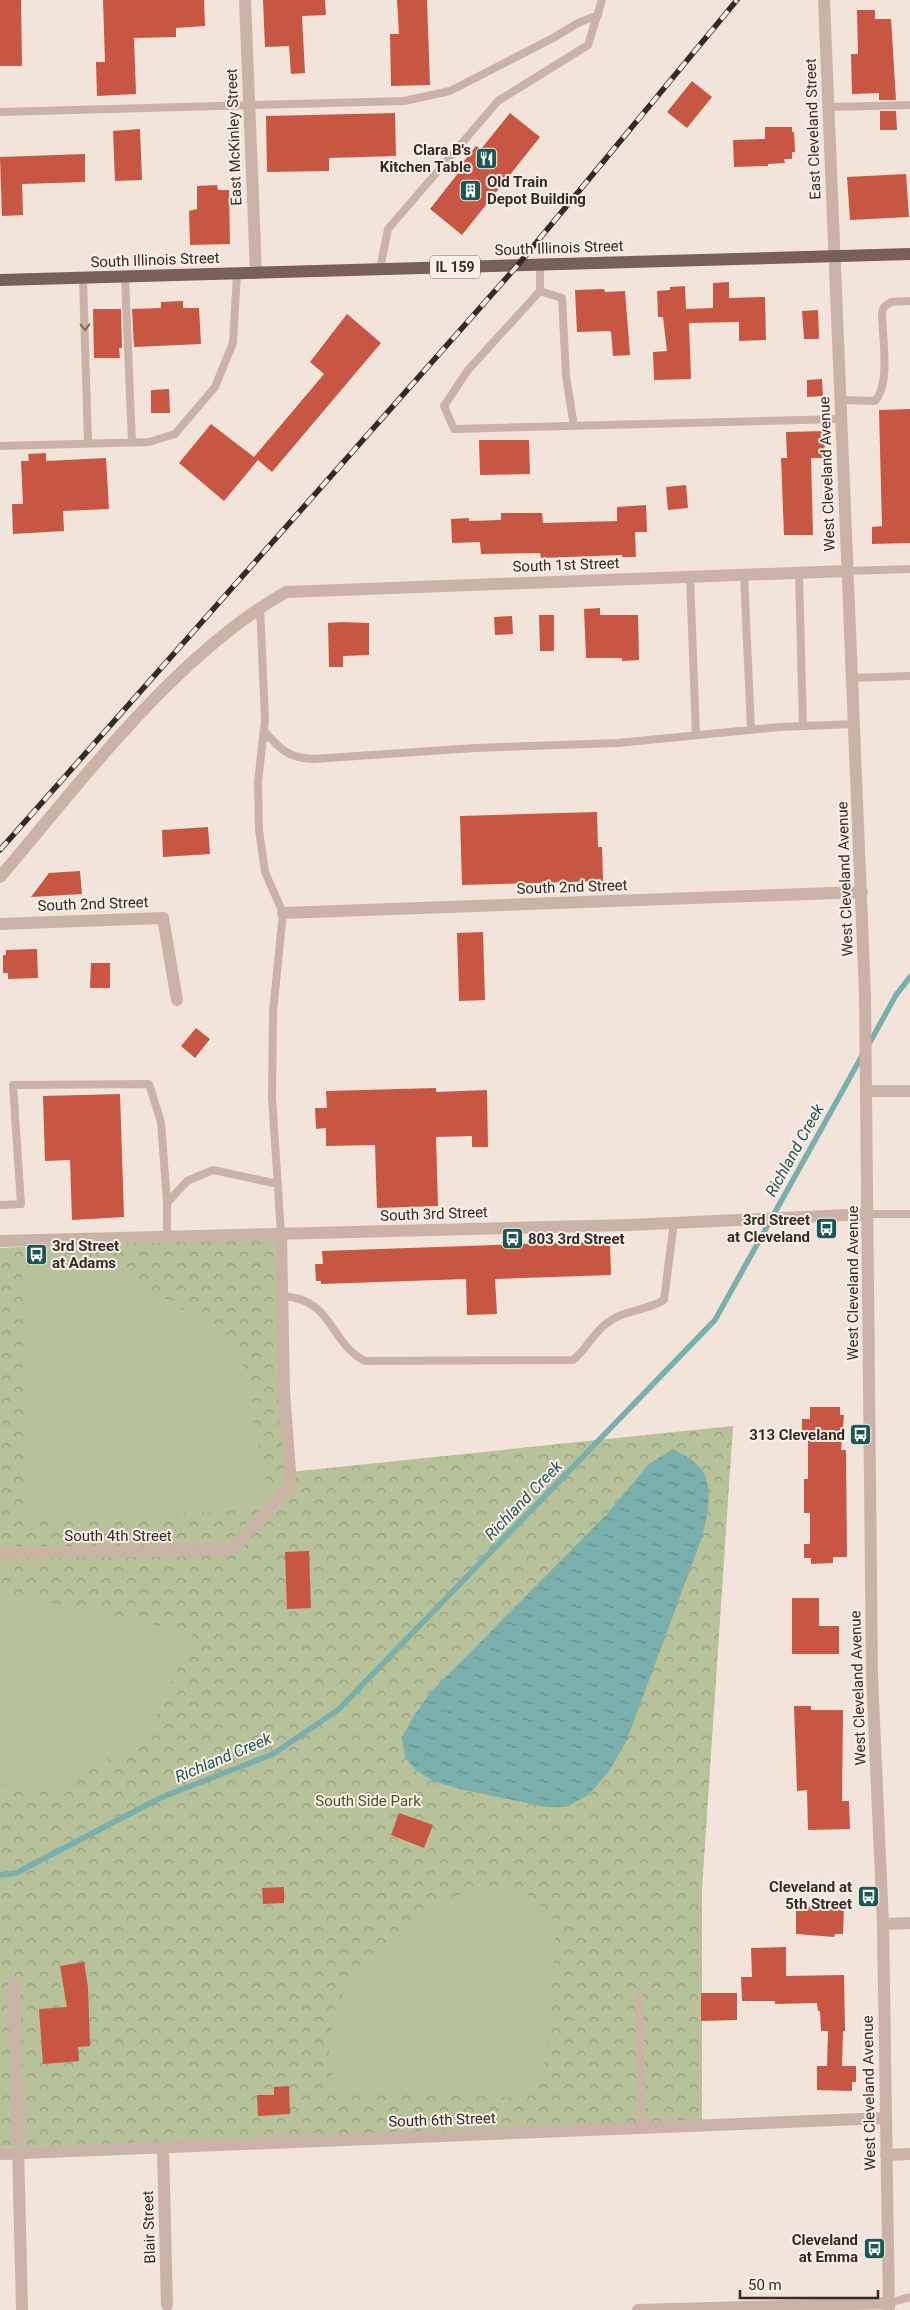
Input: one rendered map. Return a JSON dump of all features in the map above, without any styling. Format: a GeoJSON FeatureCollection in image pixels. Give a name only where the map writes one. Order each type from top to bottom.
{"type":"FeatureCollection","features":[{"type":"Feature","properties":{"kind":"main road","name":"South Illinois Street"},"geometry":{"type":"LineString","coordinates":[[0,280],[910,254]]}},
{"type":"Feature","properties":{"kind":"street","name":"East McKinley Street"},"geometry":{"type":"LineString","coordinates":[[245,0],[256,273]]}},
{"type":"Feature","properties":{"kind":"street","name":"East Cleveland Street"},"geometry":{"type":"LineString","coordinates":[[824,0],[835,256]]}},
{"type":"Feature","properties":{"kind":"street","name":"West Cleveland Avenue"},"geometry":{"type":"LineString","coordinates":[[835,256],[865,995],[869,1214],[872,1675],[882,1924],[889,2307]]}},
{"type":"Feature","properties":{"kind":"street","name":"South 1st Street"},"geometry":{"type":"LineString","coordinates":[[260,607],[286,592],[847,571]]}},
{"type":"Feature","properties":{"kind":"street"},"geometry":{"type":"LineString","coordinates":[[0,877],[119,738],[188,665],[260,607]]}},
{"type":"Feature","properties":{"kind":"street","name":"South 2nd Street"},"geometry":{"type":"LineString","coordinates":[[283,913],[862,892]]}},
{"type":"Feature","properties":{"kind":"street","name":"South 2nd Street"},"geometry":{"type":"LineString","coordinates":[[0,924],[163,918],[177,1000]]}},
{"type":"Feature","properties":{"kind":"street"},"geometry":{"type":"LineString","coordinates":[[867,1087],[910,1091]]}},
{"type":"Feature","properties":{"kind":"street","name":"South 3rd Street"},"geometry":{"type":"LineString","coordinates":[[0,1241],[674,1222],[869,1214]]}},
{"type":"Feature","properties":{"kind":"street"},"geometry":{"type":"LineString","coordinates":[[281,1234],[282,1296]]}},
{"type":"Feature","properties":{"kind":"street","name":"South 4th Street"},"geometry":{"type":"LineString","coordinates":[[0,1553],[220,1552],[235,1546],[282,1496],[289,1479],[284,1392],[282,1296]]}},
{"type":"Feature","properties":{"kind":"street"},"geometry":{"type":"LineString","coordinates":[[0,1544],[0,1553]]}},
{"type":"Feature","properties":{"kind":"street"},"geometry":{"type":"LineString","coordinates":[[882,1924],[910,1923]]}},
{"type":"Feature","properties":{"kind":"street"},"geometry":{"type":"LineString","coordinates":[[14,1983],[22,2310]]}},
{"type":"Feature","properties":{"kind":"street","name":"South 6th Street"},"geometry":{"type":"LineString","coordinates":[[0,2154],[885,2118]]}},
{"type":"Feature","properties":{"kind":"street","name":"Blair Street"},"geometry":{"type":"LineString","coordinates":[[163,2148],[167,2305]]}},
{"type":"Feature","properties":{"kind":"street"},"geometry":{"type":"LineString","coordinates":[[886,2155],[910,2154]]}},
{"type":"Feature","properties":{"kind":"street"},"geometry":{"type":"LineString","coordinates":[[638,2310],[889,2307]]}},
{"type":"Feature","properties":{"kind":"lane"},"geometry":{"type":"LineString","coordinates":[[380,269],[388,229],[498,101],[588,45],[602,0]]}},
{"type":"Feature","properties":{"kind":"lane"},"geometry":{"type":"LineString","coordinates":[[0,112],[404,101],[450,91],[554,38],[578,23],[598,15]]}},
{"type":"Feature","properties":{"kind":"lane"},"geometry":{"type":"LineString","coordinates":[[829,108],[910,105]]}},
{"type":"Feature","properties":{"kind":"lane"},"geometry":{"type":"LineString","coordinates":[[540,265],[540,291],[468,370],[444,406],[454,429],[841,419]]}},
{"type":"Feature","properties":{"kind":"lane"},"geometry":{"type":"LineString","coordinates":[[0,446],[149,442],[175,434],[215,387],[233,343],[237,274]]}},
{"type":"Feature","properties":{"kind":"lane"},"geometry":{"type":"LineString","coordinates":[[125,277],[132,442]]}},
{"type":"Feature","properties":{"kind":"lane"},"geometry":{"type":"LineString","coordinates":[[82,278],[88,444]]}},
{"type":"Feature","properties":{"kind":"lane"},"geometry":{"type":"LineString","coordinates":[[540,291],[562,298],[566,376],[574,426]]}},
{"type":"Feature","properties":{"kind":"lane"},"geometry":{"type":"LineString","coordinates":[[841,400],[875,401],[881,394],[884,379],[882,313],[884,307],[891,302],[910,301]]}},
{"type":"Feature","properties":{"kind":"lane"},"geometry":{"type":"LineString","coordinates":[[847,571],[910,569]]}},
{"type":"Feature","properties":{"kind":"lane"},"geometry":{"type":"LineString","coordinates":[[799,573],[803,726]]}},
{"type":"Feature","properties":{"kind":"lane"},"geometry":{"type":"LineString","coordinates":[[744,575],[751,730]]}},
{"type":"Feature","properties":{"kind":"lane"},"geometry":{"type":"LineString","coordinates":[[690,576],[696,734]]}},
{"type":"Feature","properties":{"kind":"lane"},"geometry":{"type":"LineString","coordinates":[[260,607],[264,731],[258,782],[260,830],[266,872],[283,913],[272,1012],[272,1097],[281,1234]]}},
{"type":"Feature","properties":{"kind":"lane"},"geometry":{"type":"LineString","coordinates":[[852,678],[910,676]]}},
{"type":"Feature","properties":{"kind":"lane"},"geometry":{"type":"LineString","coordinates":[[264,731],[280,749],[292,756],[313,759],[475,748],[618,742],[696,734],[854,724]]}},
{"type":"Feature","properties":{"kind":"lane"},"geometry":{"type":"LineString","coordinates":[[0,1205],[21,1204],[13,1085],[149,1084],[161,1122],[168,1203],[168,1237]]}},
{"type":"Feature","properties":{"kind":"lane"},"geometry":{"type":"LineString","coordinates":[[168,1203],[187,1181],[214,1170],[278,1184]]}},
{"type":"Feature","properties":{"kind":"lane"},"geometry":{"type":"LineString","coordinates":[[869,1214],[910,1214]]}},
{"type":"Feature","properties":{"kind":"lane"},"geometry":{"type":"LineString","coordinates":[[282,1296],[298,1297],[318,1308],[355,1356],[365,1361],[573,1360],[605,1324],[618,1316],[652,1308],[664,1300],[674,1222]]}},
{"type":"Feature","properties":{"kind":"lane"},"geometry":{"type":"LineString","coordinates":[[639,1995],[642,2128]]}},
{"type":"Feature","properties":{"kind":"lane"},"geometry":{"type":"LineString","coordinates":[[889,2307],[910,2297]]}},
{"type":"Feature","properties":{"kind":"green space","name":"South Side Park"},"geometry":{"type":"Polygon","coordinates":[[[281,1234],[290,1472],[733,1426],[702,1889],[702,2125],[0,2148],[0,1248],[281,1234]]]}},
{"type":"Feature","properties":{"kind":"green space"},"geometry":{"type":"Polygon","coordinates":[[[22,1265],[127,1275],[239,1344],[271,1509],[27,1522],[22,1265]]]}},
{"type":"Feature","properties":{"kind":"green space"},"geometry":{"type":"Polygon","coordinates":[[[0,1592],[193,1633],[149,1734],[62,1788],[0,1784],[0,1592]]]}},
{"type":"Feature","properties":{"kind":"green space"},"geometry":{"type":"Polygon","coordinates":[[[500,1888],[530,1896],[557,1923],[544,2076],[523,2098],[335,2090],[329,2052],[333,2013],[345,1990],[407,1922],[468,1891],[500,1888]]]}},
{"type":"Feature","properties":{"kind":"water"},"geometry":{"type":"Polygon","coordinates":[[[673,1449],[696,1464],[706,1478],[709,1495],[705,1523],[701,1540],[626,1742],[607,1774],[588,1795],[566,1807],[546,1807],[460,1789],[433,1781],[415,1769],[405,1757],[402,1737],[413,1717],[431,1692],[608,1513],[649,1464],[673,1449]]]}},
{"type":"Feature","properties":{"kind":"building"},"geometry":{"type":"Polygon","coordinates":[[[0,0],[21,0],[22,66],[0,66],[0,0]]]}},
{"type":"Feature","properties":{"kind":"building"},"geometry":{"type":"Polygon","coordinates":[[[103,0],[204,0],[205,26],[176,28],[176,37],[134,38],[136,94],[97,96],[96,62],[105,62],[103,0]]]}},
{"type":"Feature","properties":{"kind":"building"},"geometry":{"type":"Polygon","coordinates":[[[263,0],[325,0],[326,15],[302,16],[305,73],[291,74],[289,46],[265,47],[263,0]]]}},
{"type":"Feature","properties":{"kind":"building"},"geometry":{"type":"Polygon","coordinates":[[[397,0],[427,0],[430,85],[391,86],[390,34],[399,34],[397,0]]]}},
{"type":"Feature","properties":{"kind":"building"},"geometry":{"type":"Polygon","coordinates":[[[857,10],[875,10],[875,19],[891,19],[896,100],[879,100],[879,93],[852,94],[851,54],[858,54],[857,10]]]}},
{"type":"Feature","properties":{"kind":"building"},"geometry":{"type":"Polygon","coordinates":[[[692,81],[712,97],[687,128],[667,112],[692,81]]]}},
{"type":"Feature","properties":{"kind":"building"},"geometry":{"type":"Polygon","coordinates":[[[880,111],[896,111],[897,130],[880,130],[880,111]]]}},
{"type":"Feature","properties":{"kind":"building"},"geometry":{"type":"Polygon","coordinates":[[[395,113],[396,156],[329,158],[329,171],[267,172],[266,116],[395,113]]]}},
{"type":"Feature","properties":{"kind":"building","name":"Old Train Depot Building"},"geometry":{"type":"Polygon","coordinates":[[[510,113],[540,137],[462,235],[430,209],[459,172],[457,170],[476,146],[481,149],[510,113]]]}},
{"type":"Feature","properties":{"kind":"building"},"geometry":{"type":"Polygon","coordinates":[[[765,127],[792,127],[795,152],[792,152],[792,159],[784,159],[785,163],[768,164],[768,166],[734,167],[733,140],[765,139],[765,127]]]}},
{"type":"Feature","properties":{"kind":"building"},"geometry":{"type":"Polygon","coordinates":[[[140,129],[142,180],[115,181],[113,131],[140,129]]]}},
{"type":"Feature","properties":{"kind":"building"},"geometry":{"type":"Polygon","coordinates":[[[85,154],[85,182],[22,184],[23,215],[2,216],[0,157],[85,154]]]}},
{"type":"Feature","properties":{"kind":"building"},"geometry":{"type":"Polygon","coordinates":[[[906,174],[909,217],[850,220],[847,177],[906,174]]]}},
{"type":"Feature","properties":{"kind":"building"},"geometry":{"type":"Polygon","coordinates":[[[217,185],[218,190],[229,190],[230,244],[190,245],[189,211],[197,209],[197,186],[217,185]]]}},
{"type":"Feature","properties":{"kind":"building"},"geometry":{"type":"Polygon","coordinates":[[[729,282],[729,298],[765,297],[766,340],[739,341],[739,322],[689,323],[691,379],[654,380],[653,352],[667,351],[663,317],[658,317],[657,291],[670,290],[670,287],[685,286],[686,309],[713,308],[713,283],[729,282]]]}},
{"type":"Feature","properties":{"kind":"building"},"geometry":{"type":"Polygon","coordinates":[[[604,289],[605,292],[625,291],[630,355],[613,356],[611,332],[609,331],[577,332],[575,290],[604,289]]]}},
{"type":"Feature","properties":{"kind":"building"},"geometry":{"type":"Polygon","coordinates":[[[183,301],[183,308],[199,308],[201,344],[134,347],[132,309],[161,308],[161,302],[183,301]]]}},
{"type":"Feature","properties":{"kind":"building"},"geometry":{"type":"Polygon","coordinates":[[[93,309],[121,309],[122,348],[119,348],[120,358],[94,358],[93,309]]]}},
{"type":"Feature","properties":{"kind":"building"},"geometry":{"type":"Polygon","coordinates":[[[818,310],[819,339],[804,339],[802,311],[818,310]]]}},
{"type":"Feature","properties":{"kind":"building"},"geometry":{"type":"Polygon","coordinates":[[[347,314],[381,343],[272,472],[258,460],[224,501],[179,463],[211,424],[254,457],[324,374],[310,362],[347,314]]]}},
{"type":"Feature","properties":{"kind":"building"},"geometry":{"type":"Polygon","coordinates":[[[822,379],[823,396],[807,397],[807,380],[822,379]]]}},
{"type":"Feature","properties":{"kind":"building"},"geometry":{"type":"Polygon","coordinates":[[[169,389],[170,413],[151,413],[151,390],[169,389]]]}},
{"type":"Feature","properties":{"kind":"building"},"geometry":{"type":"Polygon","coordinates":[[[910,409],[910,543],[872,544],[872,527],[882,526],[879,410],[910,409]]]}},
{"type":"Feature","properties":{"kind":"building"},"geometry":{"type":"Polygon","coordinates":[[[824,431],[825,458],[811,458],[813,535],[784,535],[781,458],[787,458],[786,432],[824,431]]]}},
{"type":"Feature","properties":{"kind":"building"},"geometry":{"type":"Polygon","coordinates":[[[479,440],[529,440],[530,474],[480,475],[479,440]]]}},
{"type":"Feature","properties":{"kind":"building"},"geometry":{"type":"Polygon","coordinates":[[[46,453],[46,461],[106,458],[109,509],[63,511],[64,531],[13,534],[12,504],[23,504],[21,461],[29,461],[28,454],[46,453]]]}},
{"type":"Feature","properties":{"kind":"building"},"geometry":{"type":"Polygon","coordinates":[[[686,485],[688,508],[668,510],[666,487],[686,485]]]}},
{"type":"Feature","properties":{"kind":"building"},"geometry":{"type":"Polygon","coordinates":[[[646,505],[647,532],[635,532],[636,557],[622,557],[622,555],[541,558],[540,553],[481,554],[480,542],[452,543],[451,519],[469,518],[469,521],[501,520],[501,513],[542,513],[543,523],[617,521],[617,507],[646,505]]]}},
{"type":"Feature","properties":{"kind":"building"},"geometry":{"type":"Polygon","coordinates":[[[600,608],[600,615],[638,615],[639,660],[622,661],[622,658],[586,658],[584,609],[600,608]]]}},
{"type":"Feature","properties":{"kind":"building"},"geometry":{"type":"Polygon","coordinates":[[[539,615],[554,615],[554,651],[540,651],[539,615]]]}},
{"type":"Feature","properties":{"kind":"building"},"geometry":{"type":"Polygon","coordinates":[[[512,616],[513,634],[495,635],[494,617],[512,616]]]}},
{"type":"Feature","properties":{"kind":"building"},"geometry":{"type":"Polygon","coordinates":[[[328,623],[369,623],[369,655],[343,656],[343,667],[329,667],[328,623]]]}},
{"type":"Feature","properties":{"kind":"building"},"geometry":{"type":"Polygon","coordinates":[[[597,812],[598,847],[602,847],[603,881],[462,885],[460,816],[597,812]]]}},
{"type":"Feature","properties":{"kind":"building"},"geometry":{"type":"Polygon","coordinates":[[[208,827],[210,854],[163,857],[162,830],[208,827]]]}},
{"type":"Feature","properties":{"kind":"building"},"geometry":{"type":"Polygon","coordinates":[[[80,871],[82,894],[31,897],[49,873],[80,871]]]}},
{"type":"Feature","properties":{"kind":"building"},"geometry":{"type":"Polygon","coordinates":[[[483,932],[485,1000],[459,1001],[457,933],[483,932]]]}},
{"type":"Feature","properties":{"kind":"building"},"geometry":{"type":"Polygon","coordinates":[[[37,949],[38,978],[8,979],[8,973],[3,973],[3,955],[6,955],[6,950],[37,949]]]}},
{"type":"Feature","properties":{"kind":"building"},"geometry":{"type":"Polygon","coordinates":[[[91,963],[110,963],[110,988],[90,988],[91,963]]]}},
{"type":"Feature","properties":{"kind":"building"},"geometry":{"type":"Polygon","coordinates":[[[196,1028],[210,1039],[195,1058],[181,1046],[196,1028]]]}},
{"type":"Feature","properties":{"kind":"building"},"geometry":{"type":"Polygon","coordinates":[[[436,1088],[436,1092],[487,1090],[488,1147],[472,1147],[472,1136],[436,1137],[438,1206],[377,1208],[375,1145],[326,1146],[326,1128],[316,1129],[315,1108],[327,1108],[326,1091],[436,1088]]]}},
{"type":"Feature","properties":{"kind":"building"},"geometry":{"type":"Polygon","coordinates":[[[120,1094],[124,1217],[72,1220],[70,1160],[45,1161],[43,1096],[120,1094]]]}},
{"type":"Feature","properties":{"kind":"building"},"geometry":{"type":"Polygon","coordinates":[[[610,1241],[611,1275],[495,1279],[497,1314],[467,1315],[466,1279],[321,1284],[321,1281],[316,1281],[315,1264],[323,1264],[322,1251],[610,1241]]]}},
{"type":"Feature","properties":{"kind":"building"},"geometry":{"type":"Polygon","coordinates":[[[810,1407],[840,1407],[840,1415],[844,1415],[841,1450],[846,1450],[847,1557],[833,1557],[833,1563],[811,1564],[811,1558],[804,1558],[804,1544],[810,1544],[810,1513],[804,1513],[804,1479],[808,1479],[808,1438],[802,1438],[802,1419],[810,1419],[810,1407]]]}},
{"type":"Feature","properties":{"kind":"building"},"geometry":{"type":"Polygon","coordinates":[[[309,1551],[311,1608],[287,1609],[285,1552],[309,1551]]]}},
{"type":"Feature","properties":{"kind":"building"},"geometry":{"type":"Polygon","coordinates":[[[792,1598],[819,1598],[819,1626],[839,1626],[839,1654],[792,1654],[792,1598]]]}},
{"type":"Feature","properties":{"kind":"building"},"geometry":{"type":"Polygon","coordinates":[[[794,1706],[811,1706],[811,1710],[843,1710],[842,1801],[849,1801],[850,1829],[808,1830],[807,1790],[797,1791],[794,1706]]]}},
{"type":"Feature","properties":{"kind":"building"},"geometry":{"type":"Polygon","coordinates":[[[399,1813],[433,1825],[424,1848],[391,1835],[399,1813]]]}},
{"type":"Feature","properties":{"kind":"building"},"geometry":{"type":"Polygon","coordinates":[[[284,1887],[284,1903],[263,1904],[262,1888],[284,1887]]]}},
{"type":"Feature","properties":{"kind":"building"},"geometry":{"type":"Polygon","coordinates":[[[844,1906],[843,1934],[835,1934],[834,1937],[796,1934],[796,1907],[844,1906]]]}},
{"type":"Feature","properties":{"kind":"building"},"geometry":{"type":"Polygon","coordinates":[[[786,1947],[786,1976],[844,1975],[845,2031],[843,2031],[842,2066],[856,2066],[856,2082],[852,2082],[852,2091],[817,2090],[817,2066],[827,2066],[828,2031],[821,2031],[820,2011],[818,2011],[817,2003],[775,2004],[775,2001],[742,2001],[741,1977],[752,1977],[751,1948],[786,1947]]]}},
{"type":"Feature","properties":{"kind":"building"},"geometry":{"type":"Polygon","coordinates":[[[84,1962],[88,1987],[90,2046],[78,2047],[79,2061],[43,2064],[39,2009],[67,2007],[60,1966],[84,1962]]]}},
{"type":"Feature","properties":{"kind":"building"},"geometry":{"type":"Polygon","coordinates":[[[701,1993],[737,1993],[737,2020],[701,2021],[701,1993]]]}},
{"type":"Feature","properties":{"kind":"building"},"geometry":{"type":"Polygon","coordinates":[[[289,2086],[290,2114],[258,2116],[257,2095],[274,2095],[274,2087],[289,2086]]]}},
{"type":"Feature","properties":{"kind":"waterway","name":"Richland Creek"},"geometry":{"type":"LineString","coordinates":[[869,1044],[896,995],[910,977]]}},
{"type":"Feature","properties":{"kind":"waterway","name":"Richland Creek"},"geometry":{"type":"LineString","coordinates":[[0,1875],[16,1873],[160,1798],[273,1754],[338,1710],[715,1320],[863,1054]]}},
{"type":"Feature","properties":{"kind":"railway"},"geometry":{"type":"LineString","coordinates":[[0,850],[517,266],[737,0]]}},
{"type":"Feature","properties":{"kind":"place","name":"Clara B's Kitchen Table"},"geometry":{"type":"Point","coordinates":[487,159]}},
{"type":"Feature","properties":{"kind":"place","name":"Old Train Depot Building"},"geometry":{"type":"Point","coordinates":[471,191]}},
{"type":"Feature","properties":{"kind":"place","name":"3rd Street at Cleveland"},"geometry":{"type":"Point","coordinates":[826,1229]}},
{"type":"Feature","properties":{"kind":"place","name":"803 3rd Street"},"geometry":{"type":"Point","coordinates":[512,1239]}},
{"type":"Feature","properties":{"kind":"place","name":"3rd Street at Adams"},"geometry":{"type":"Point","coordinates":[36,1255]}},
{"type":"Feature","properties":{"kind":"place","name":"313 Cleveland"},"geometry":{"type":"Point","coordinates":[861,1435]}},
{"type":"Feature","properties":{"kind":"place","name":"Cleveland at 5th Street"},"geometry":{"type":"Point","coordinates":[868,1896]}},
{"type":"Feature","properties":{"kind":"place","name":"Cleveland at Emma"},"geometry":{"type":"Point","coordinates":[874,2249]}}]}
